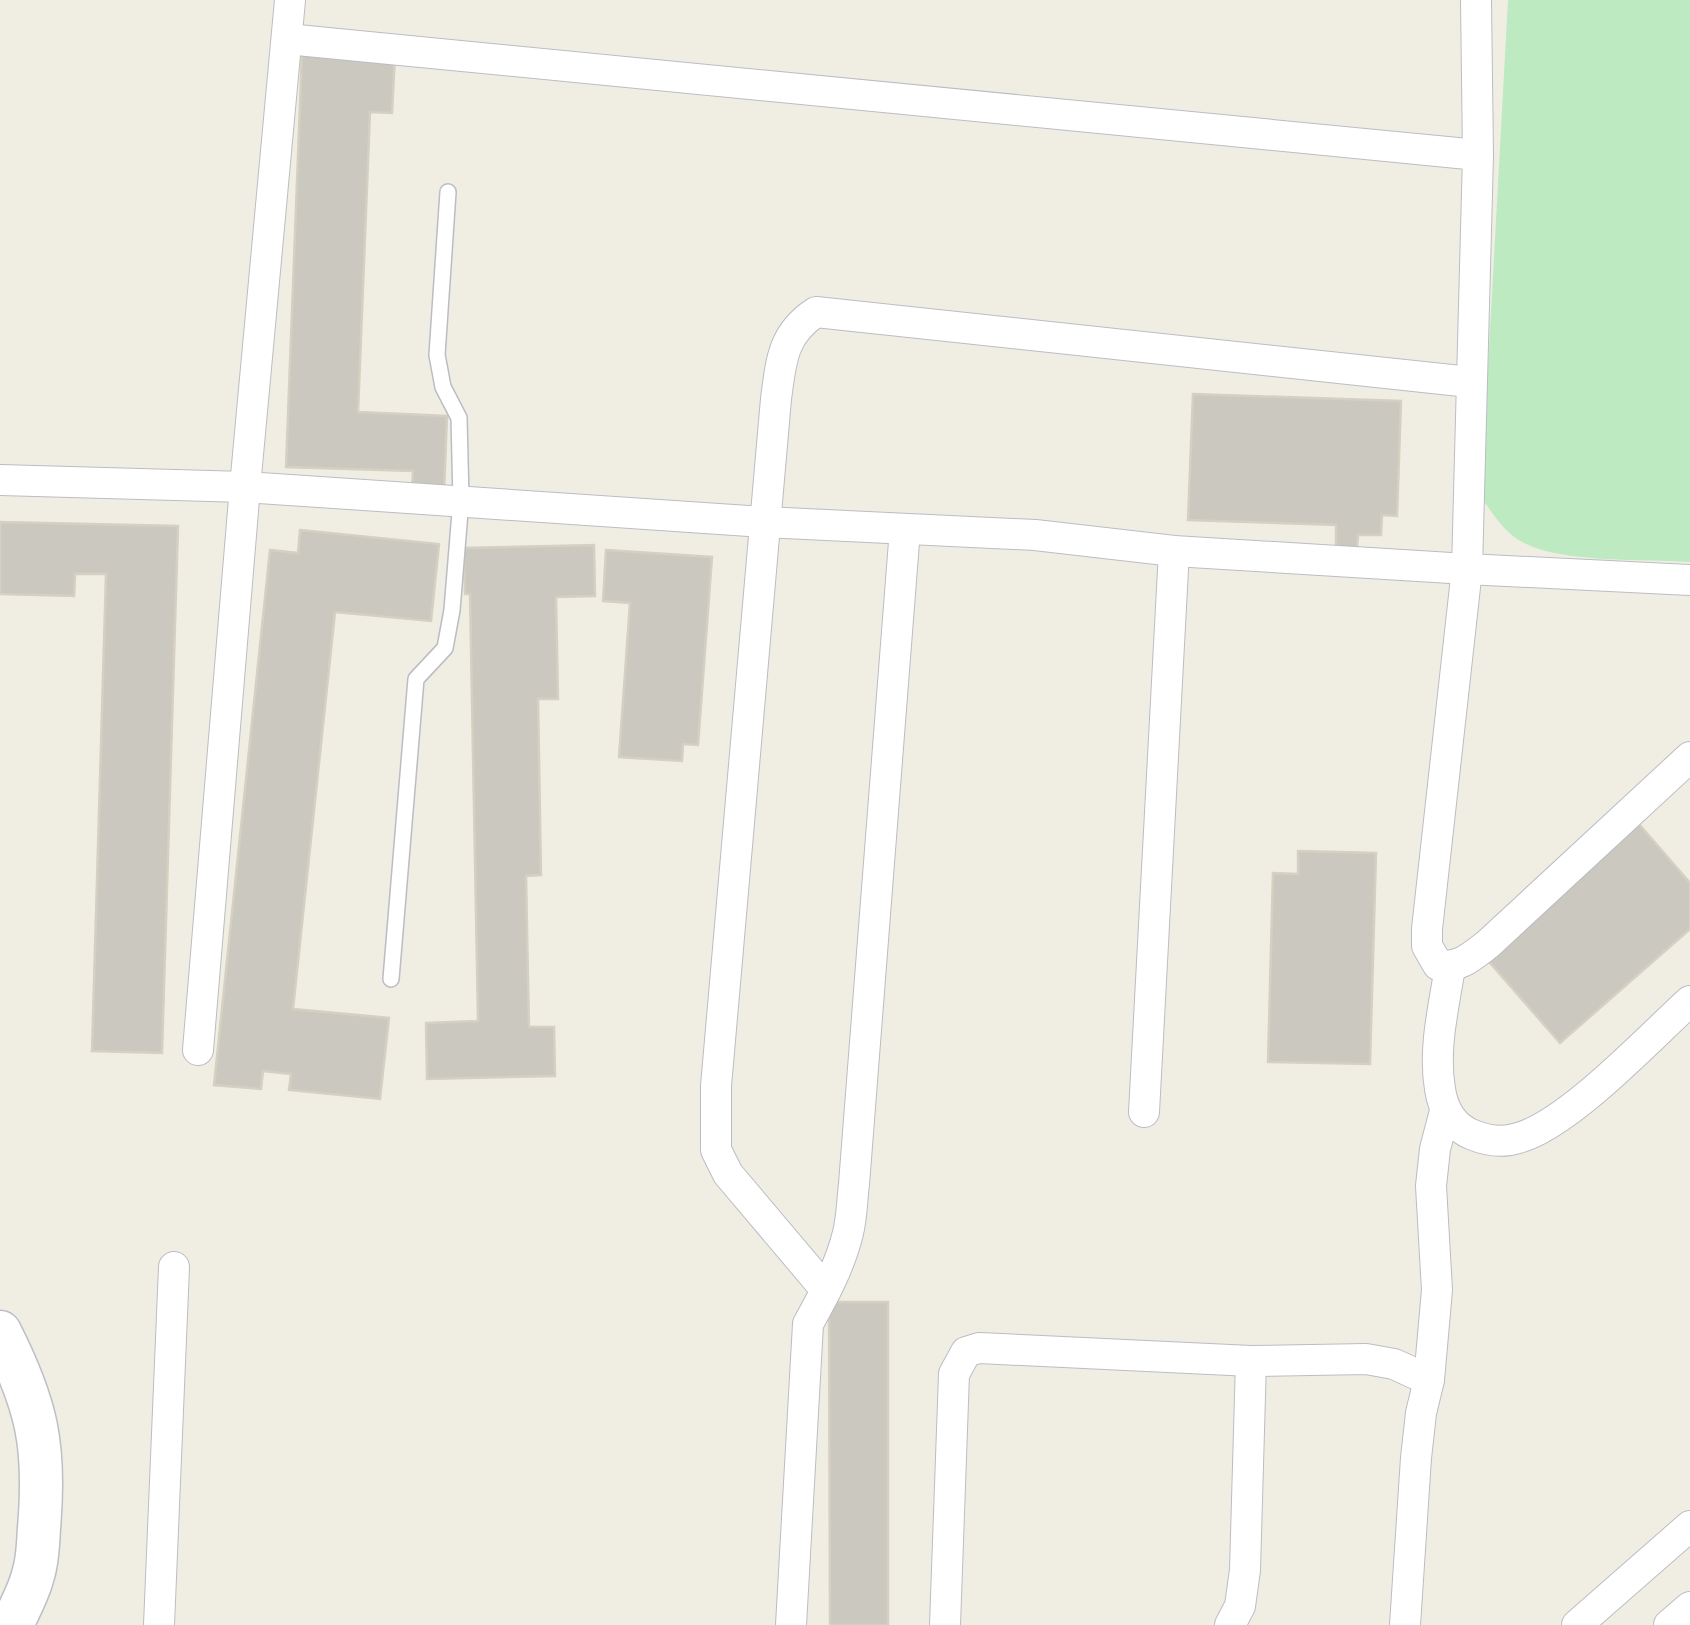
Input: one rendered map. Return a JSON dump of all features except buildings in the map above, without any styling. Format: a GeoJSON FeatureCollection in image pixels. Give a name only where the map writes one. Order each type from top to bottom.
{"type":"FeatureCollection","features":[{"type":"Feature","properties":{"kind":"street"},"geometry":{"type":"LineString","coordinates":[[1476,0],[1478,155],[1467,569],[1427,929],[1430,956],[1438,965],[1450,967],[1465,962],[1690,757]]}},
{"type":"Feature","properties":{"kind":"street"},"geometry":{"type":"LineString","coordinates":[[198,1050],[287,39],[286,1]]}},
{"type":"Feature","properties":{"kind":"street"},"geometry":{"type":"LineString","coordinates":[[287,39],[1478,155]]}},
{"type":"Feature","properties":{"kind":"street"},"geometry":{"type":"LineString","coordinates":[[826,1290],[728,1174],[716,1150],[716,1086],[764,522],[780,369],[794,330],[816,312],[1470,382]]}},
{"type":"Feature","properties":{"kind":"street"},"geometry":{"type":"LineString","coordinates":[[0,480],[245,487],[764,522],[1035,535],[1174,550],[1467,569],[1690,580]]}},
{"type":"Feature","properties":{"kind":"street"},"geometry":{"type":"LineString","coordinates":[[790,1625],[808,1324],[849,1230],[854,1184],[905,529]]}},
{"type":"Feature","properties":{"kind":"street"},"geometry":{"type":"LineString","coordinates":[[1144,1112],[1174,550]]}},
{"type":"Feature","properties":{"kind":"street"},"geometry":{"type":"LineString","coordinates":[[1450,967],[1438,1063],[1439,1088],[1446,1111],[1460,1130],[1484,1139],[1519,1138],[1549,1125],[1690,1001]]}},
{"type":"Feature","properties":{"kind":"street"},"geometry":{"type":"LineString","coordinates":[[1405,1625],[1419,1428],[1429,1380],[1437,1290],[1430,1186],[1446,1111]]}},
{"type":"Feature","properties":{"kind":"street"},"geometry":{"type":"LineString","coordinates":[[160,1625],[174,1267]]}},
{"type":"Feature","properties":{"kind":"street"},"geometry":{"type":"LineString","coordinates":[[0,1332],[26,1386],[42,1469],[34,1574],[12,1625]]}},
{"type":"Feature","properties":{"kind":"street"},"geometry":{"type":"LineString","coordinates":[[945,1625],[954,1374],[966,1352],[978,1348],[1251,1361],[1381,1360],[1429,1380]]}},
{"type":"Feature","properties":{"kind":"street"},"geometry":{"type":"LineString","coordinates":[[1230,1625],[1240,1606],[1245,1570],[1251,1361]]}},
{"type":"Feature","properties":{"kind":"street"},"geometry":{"type":"LineString","coordinates":[[1577,1625],[1690,1526]]}},
{"type":"Feature","properties":{"kind":"street"},"geometry":{"type":"LineString","coordinates":[[1669,1625],[1690,1606]]}},
{"type":"Feature","properties":{"kind":"lane"},"geometry":{"type":"LineString","coordinates":[[390,979],[416,679],[445,648],[461,500],[459,418],[443,387],[437,355],[448,192]]}},
{"type":"Feature","properties":{"kind":"green space"},"geometry":{"type":"Polygon","coordinates":[[[1508,0],[1690,0],[1690,562],[1582,557],[1540,549],[1511,534],[1481,497],[1508,0]]]}}]}
